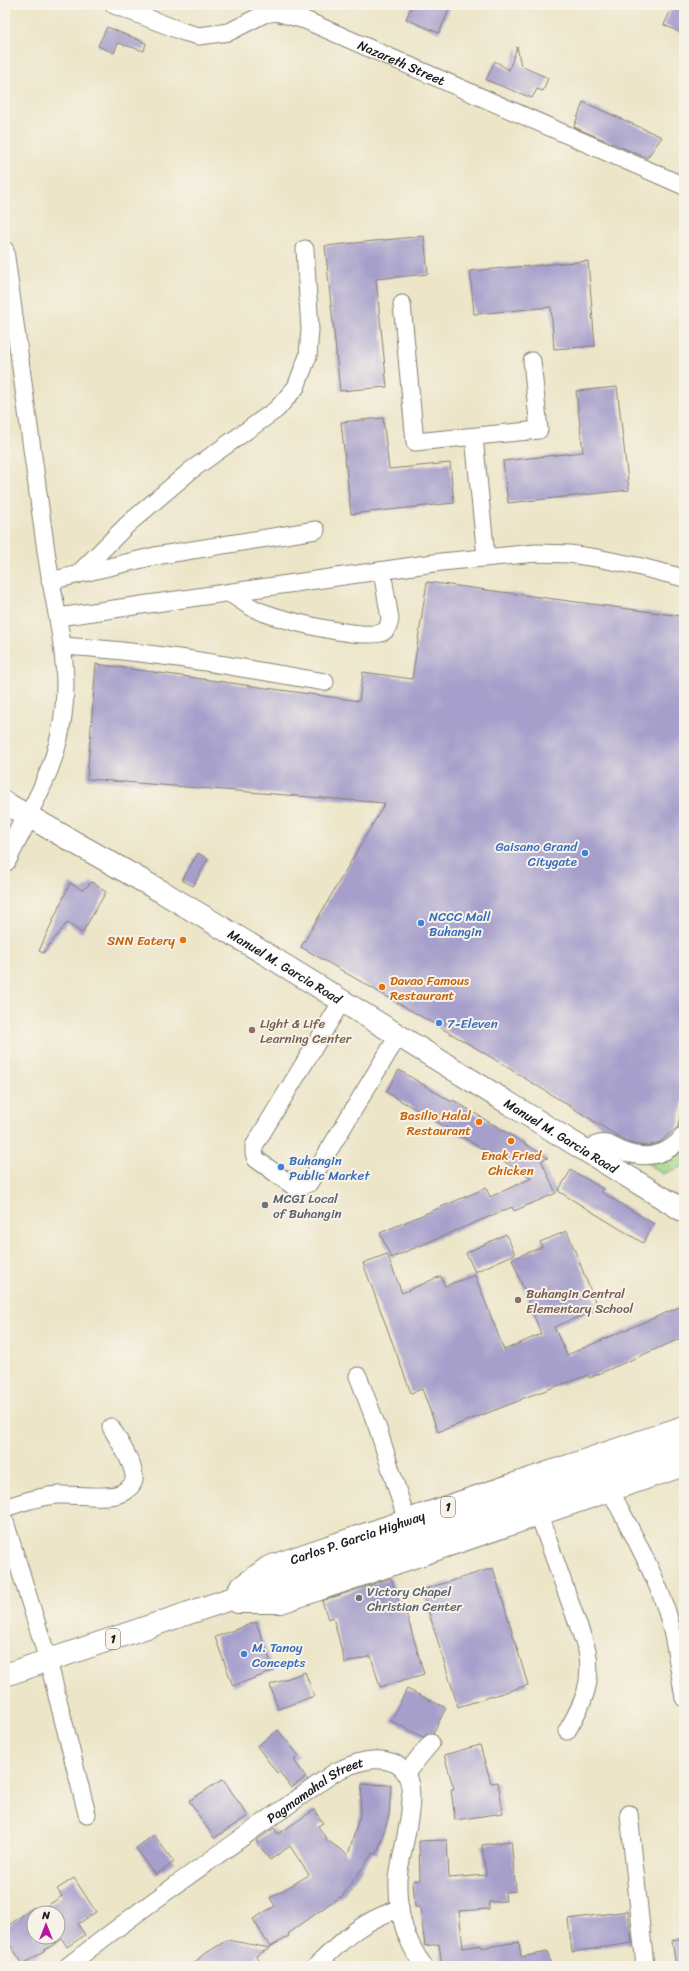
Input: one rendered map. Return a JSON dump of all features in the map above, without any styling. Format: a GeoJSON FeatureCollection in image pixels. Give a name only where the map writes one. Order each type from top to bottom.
{"type":"FeatureCollection","features":[{"type":"Feature","properties":{"kind":"main road","name":"Manuel M. Garcia Road"},"geometry":{"type":"LineString","coordinates":[[5,804],[28,815],[177,901],[590,1152],[684,1211]]}},
{"type":"Feature","properties":{"kind":"main road"},"geometry":{"type":"LineString","coordinates":[[5,860],[28,815]]}},
{"type":"Feature","properties":{"kind":"main road","name":"Carlos P. Garcia Highway"},"geometry":{"type":"LineString","coordinates":[[221,1602],[269,1567],[684,1427]]}},
{"type":"Feature","properties":{"kind":"main road","name":"Carlos P. Garcia Highway"},"geometry":{"type":"LineString","coordinates":[[5,1674],[684,1446]]}},
{"type":"Feature","properties":{"kind":"main road","name":"Carlos P. Garcia Highway"},"geometry":{"type":"LineString","coordinates":[[221,1602],[281,1602],[610,1490],[682,1470]]}},
{"type":"Feature","properties":{"kind":"street","name":"Nazareth Street"},"geometry":{"type":"LineString","coordinates":[[114,5],[184,32],[199,36],[229,32],[264,14],[276,12],[288,14],[684,186]]}},
{"type":"Feature","properties":{"kind":"street"},"geometry":{"type":"LineString","coordinates":[[77,575],[128,524],[190,471],[277,409],[296,387],[308,356],[310,330],[305,249]]}},
{"type":"Feature","properties":{"kind":"street"},"geometry":{"type":"LineString","coordinates":[[5,250],[50,581],[58,617],[62,646],[65,686],[62,720],[56,755],[43,788],[28,815]]}},
{"type":"Feature","properties":{"kind":"street"},"geometry":{"type":"LineString","coordinates":[[402,304],[415,442],[539,430],[532,361]]}},
{"type":"Feature","properties":{"kind":"street"},"geometry":{"type":"LineString","coordinates":[[474,437],[486,557]]}},
{"type":"Feature","properties":{"kind":"street"},"geometry":{"type":"LineString","coordinates":[[50,581],[155,556],[316,530]]}},
{"type":"Feature","properties":{"kind":"street"},"geometry":{"type":"LineString","coordinates":[[58,617],[486,557],[536,553],[569,554],[637,566],[684,578]]}},
{"type":"Feature","properties":{"kind":"street"},"geometry":{"type":"LineString","coordinates":[[229,593],[254,609],[275,617],[360,634],[375,634],[384,632],[389,627],[390,619],[382,571]]}},
{"type":"Feature","properties":{"kind":"street"},"geometry":{"type":"LineString","coordinates":[[62,646],[153,653],[325,682]]}},
{"type":"Feature","properties":{"kind":"street"},"geometry":{"type":"LineString","coordinates":[[342,1001],[254,1146],[256,1159],[293,1186],[299,1187],[309,1184],[398,1036]]}},
{"type":"Feature","properties":{"kind":"street"},"geometry":{"type":"LineString","coordinates":[[590,1152],[596,1145],[601,1143],[622,1151],[650,1156],[665,1153],[674,1147],[684,1135]]}},
{"type":"Feature","properties":{"kind":"street"},"geometry":{"type":"LineString","coordinates":[[358,1376],[378,1430],[407,1520]]}},
{"type":"Feature","properties":{"kind":"street"},"geometry":{"type":"LineString","coordinates":[[5,1508],[56,1495],[119,1494],[129,1489],[134,1481],[134,1473],[111,1428]]}},
{"type":"Feature","properties":{"kind":"street"},"geometry":{"type":"LineString","coordinates":[[610,1490],[651,1572],[662,1598],[674,1642],[684,1698]]}},
{"type":"Feature","properties":{"kind":"street"},"geometry":{"type":"LineString","coordinates":[[539,1514],[587,1650],[589,1679],[578,1712],[567,1731]]}},
{"type":"Feature","properties":{"kind":"street"},"geometry":{"type":"LineString","coordinates":[[5,1522],[48,1660],[87,1814]]}},
{"type":"Feature","properties":{"kind":"street"},"geometry":{"type":"LineString","coordinates":[[424,1966],[414,1953],[405,1936],[400,1908],[398,1879],[411,1797],[410,1784],[406,1773],[431,1743]]}},
{"type":"Feature","properties":{"kind":"street","name":"Pagmamahal Street"},"geometry":{"type":"LineString","coordinates":[[68,1966],[117,1927],[336,1772],[361,1762],[376,1759],[399,1765],[406,1773]]}},
{"type":"Feature","properties":{"kind":"street"},"geometry":{"type":"LineString","coordinates":[[629,1814],[646,1966]]}},
{"type":"Feature","properties":{"kind":"street"},"geometry":{"type":"LineString","coordinates":[[316,1966],[353,1931],[367,1922],[400,1908]]}},
{"type":"Feature","properties":{"kind":"green space"},"geometry":{"type":"Polygon","coordinates":[[[684,1145],[684,1166],[662,1174],[648,1164],[684,1145]]]}},
{"type":"Feature","properties":{"kind":"building"},"geometry":{"type":"Polygon","coordinates":[[[412,5],[451,5],[439,33],[406,19],[412,5]]]}},
{"type":"Feature","properties":{"kind":"building"},"geometry":{"type":"Polygon","coordinates":[[[673,5],[684,5],[684,34],[664,25],[673,5]]]}},
{"type":"Feature","properties":{"kind":"building"},"geometry":{"type":"Polygon","coordinates":[[[107,27],[146,43],[144,51],[118,43],[114,53],[98,46],[107,27]]]}},
{"type":"Feature","properties":{"kind":"building"},"geometry":{"type":"Polygon","coordinates":[[[517,47],[521,66],[548,78],[543,91],[537,89],[532,98],[486,80],[495,61],[509,70],[517,47]]]}},
{"type":"Feature","properties":{"kind":"building"},"geometry":{"type":"Polygon","coordinates":[[[583,102],[662,137],[647,158],[574,127],[583,102]]]}},
{"type":"Feature","properties":{"kind":"building"},"geometry":{"type":"Polygon","coordinates":[[[424,236],[428,274],[376,279],[387,387],[340,391],[325,246],[424,236]]]}},
{"type":"Feature","properties":{"kind":"building"},"geometry":{"type":"Polygon","coordinates":[[[588,261],[595,346],[554,349],[551,307],[474,314],[470,271],[588,261]]]}},
{"type":"Feature","properties":{"kind":"building"},"geometry":{"type":"Polygon","coordinates":[[[617,387],[629,490],[508,503],[503,461],[583,452],[576,391],[617,387]]]}},
{"type":"Feature","properties":{"kind":"building"},"geometry":{"type":"Polygon","coordinates":[[[383,418],[389,469],[450,463],[454,503],[351,514],[341,422],[383,418]]]}},
{"type":"Feature","properties":{"kind":"building","name":"Gaisano Grand Citygate"},"geometry":{"type":"Polygon","coordinates":[[[427,582],[681,616],[684,619],[684,1094],[678,1127],[660,1142],[647,1146],[629,1143],[481,1051],[301,947],[385,803],[87,779],[96,664],[359,701],[363,672],[412,679],[427,582]]]}},
{"type":"Feature","properties":{"kind":"building"},"geometry":{"type":"Polygon","coordinates":[[[198,853],[208,859],[193,886],[182,880],[198,853]]]}},
{"type":"Feature","properties":{"kind":"building"},"geometry":{"type":"Polygon","coordinates":[[[92,882],[106,892],[82,933],[67,923],[43,953],[39,951],[70,883],[82,890],[92,882]]]}},
{"type":"Feature","properties":{"kind":"building"},"geometry":{"type":"Polygon","coordinates":[[[399,1070],[452,1102],[453,1100],[548,1158],[541,1160],[556,1193],[514,1211],[512,1207],[391,1258],[380,1233],[486,1188],[490,1197],[532,1178],[386,1092],[399,1070]]]}},
{"type":"Feature","properties":{"kind":"building"},"geometry":{"type":"Polygon","coordinates":[[[571,1170],[603,1189],[601,1192],[654,1224],[643,1243],[558,1191],[571,1170]]]}},
{"type":"Feature","properties":{"kind":"building"},"geometry":{"type":"Polygon","coordinates":[[[567,1231],[598,1309],[554,1327],[567,1355],[684,1305],[684,1337],[589,1378],[588,1375],[521,1399],[438,1432],[422,1389],[411,1393],[363,1263],[387,1254],[402,1293],[441,1276],[445,1286],[475,1275],[504,1350],[541,1334],[512,1259],[542,1247],[540,1242],[567,1231]]]}},
{"type":"Feature","properties":{"kind":"building"},"geometry":{"type":"Polygon","coordinates":[[[506,1234],[515,1254],[475,1272],[466,1253],[506,1234]]]}},
{"type":"Feature","properties":{"kind":"building"},"geometry":{"type":"Polygon","coordinates":[[[493,1568],[528,1685],[458,1707],[422,1590],[493,1568]]]}},
{"type":"Feature","properties":{"kind":"building"},"geometry":{"type":"Polygon","coordinates":[[[391,1578],[399,1603],[403,1602],[424,1674],[380,1687],[371,1656],[345,1663],[333,1617],[328,1619],[322,1601],[391,1578]]]}},
{"type":"Feature","properties":{"kind":"building","name":"M. Tanoy Concepts"},"geometry":{"type":"Polygon","coordinates":[[[256,1622],[274,1671],[233,1686],[215,1637],[256,1622]]]}},
{"type":"Feature","properties":{"kind":"building"},"geometry":{"type":"Polygon","coordinates":[[[305,1672],[314,1696],[278,1709],[270,1685],[305,1672]]]}},
{"type":"Feature","properties":{"kind":"building"},"geometry":{"type":"Polygon","coordinates":[[[407,1689],[446,1708],[433,1733],[423,1737],[391,1721],[407,1689]]]}},
{"type":"Feature","properties":{"kind":"building"},"geometry":{"type":"Polygon","coordinates":[[[278,1730],[299,1756],[294,1760],[306,1777],[291,1788],[279,1771],[277,1773],[257,1746],[278,1730]]]}},
{"type":"Feature","properties":{"kind":"building"},"geometry":{"type":"Polygon","coordinates":[[[480,1745],[491,1783],[498,1782],[503,1813],[455,1820],[451,1789],[454,1789],[444,1755],[480,1745]]]}},
{"type":"Feature","properties":{"kind":"building"},"geometry":{"type":"Polygon","coordinates":[[[223,1779],[248,1816],[214,1838],[189,1801],[223,1779]]]}},
{"type":"Feature","properties":{"kind":"building"},"geometry":{"type":"Polygon","coordinates":[[[362,1784],[391,1785],[389,1815],[377,1854],[373,1853],[341,1898],[339,1897],[288,1934],[289,1936],[270,1947],[253,1919],[275,1906],[270,1898],[309,1875],[290,1846],[270,1860],[256,1841],[274,1828],[278,1834],[314,1810],[323,1823],[318,1826],[327,1840],[348,1855],[360,1815],[362,1784]]]}},
{"type":"Feature","properties":{"kind":"building"},"geometry":{"type":"Polygon","coordinates":[[[154,1835],[174,1862],[156,1875],[136,1848],[154,1835]]]}},
{"type":"Feature","properties":{"kind":"building"},"geometry":{"type":"Polygon","coordinates":[[[447,1840],[449,1878],[486,1875],[482,1845],[511,1841],[516,1891],[505,1892],[506,1901],[489,1902],[489,1909],[459,1911],[463,1948],[481,1945],[481,1948],[519,1942],[521,1957],[548,1952],[551,1966],[442,1966],[439,1944],[425,1946],[420,1907],[415,1907],[413,1881],[420,1880],[419,1841],[447,1840]]]}},
{"type":"Feature","properties":{"kind":"building"},"geometry":{"type":"Polygon","coordinates":[[[74,1878],[96,1912],[78,1924],[85,1935],[67,1947],[66,1945],[66,1905],[48,1905],[62,1896],[57,1889],[74,1878]]]}},
{"type":"Feature","properties":{"kind":"building"},"geometry":{"type":"Polygon","coordinates":[[[628,1911],[632,1943],[572,1952],[568,1919],[628,1911]]]}},
{"type":"Feature","properties":{"kind":"building"},"geometry":{"type":"Polygon","coordinates":[[[26,1913],[26,1945],[53,1945],[23,1964],[5,1937],[5,1928],[26,1913]]]}},
{"type":"Feature","properties":{"kind":"building"},"geometry":{"type":"Polygon","coordinates":[[[684,1938],[684,1966],[676,1966],[672,1940],[684,1938]]]}},
{"type":"Feature","properties":{"kind":"building"},"geometry":{"type":"Polygon","coordinates":[[[227,1940],[270,1948],[256,1956],[263,1966],[190,1966],[200,1957],[227,1940]]]}},
{"type":"Feature","properties":{"kind":"place","name":"Gaisano Grand Citygate"},"geometry":{"type":"Point","coordinates":[585,853]}},
{"type":"Feature","properties":{"kind":"place","name":"NCCC Mall Buhangin"},"geometry":{"type":"Point","coordinates":[421,923]}},
{"type":"Feature","properties":{"kind":"place","name":"SNN Eatery"},"geometry":{"type":"Point","coordinates":[183,940]}},
{"type":"Feature","properties":{"kind":"place","name":"Davao Famous Restaurant"},"geometry":{"type":"Point","coordinates":[382,987]}},
{"type":"Feature","properties":{"kind":"place","name":"7-Eleven"},"geometry":{"type":"Point","coordinates":[439,1023]}},
{"type":"Feature","properties":{"kind":"place","name":"Light & Life Learning Center"},"geometry":{"type":"Point","coordinates":[252,1030]}},
{"type":"Feature","properties":{"kind":"place","name":"Basilio Halal Restaurant"},"geometry":{"type":"Point","coordinates":[479,1122]}},
{"type":"Feature","properties":{"kind":"place","name":"Enak Fried Chicken"},"geometry":{"type":"Point","coordinates":[511,1141]}},
{"type":"Feature","properties":{"kind":"place","name":"Buhangin Public Market"},"geometry":{"type":"Point","coordinates":[281,1167]}},
{"type":"Feature","properties":{"kind":"place","name":"MCGI Local of Buhangin"},"geometry":{"type":"Point","coordinates":[265,1205]}},
{"type":"Feature","properties":{"kind":"place","name":"Buhangin Central Elementary School"},"geometry":{"type":"Point","coordinates":[518,1300]}},
{"type":"Feature","properties":{"kind":"place","name":"Victory Chapel Christian Center"},"geometry":{"type":"Point","coordinates":[359,1598]}},
{"type":"Feature","properties":{"kind":"place","name":"M. Tanoy Concepts"},"geometry":{"type":"Point","coordinates":[244,1654]}}]}
